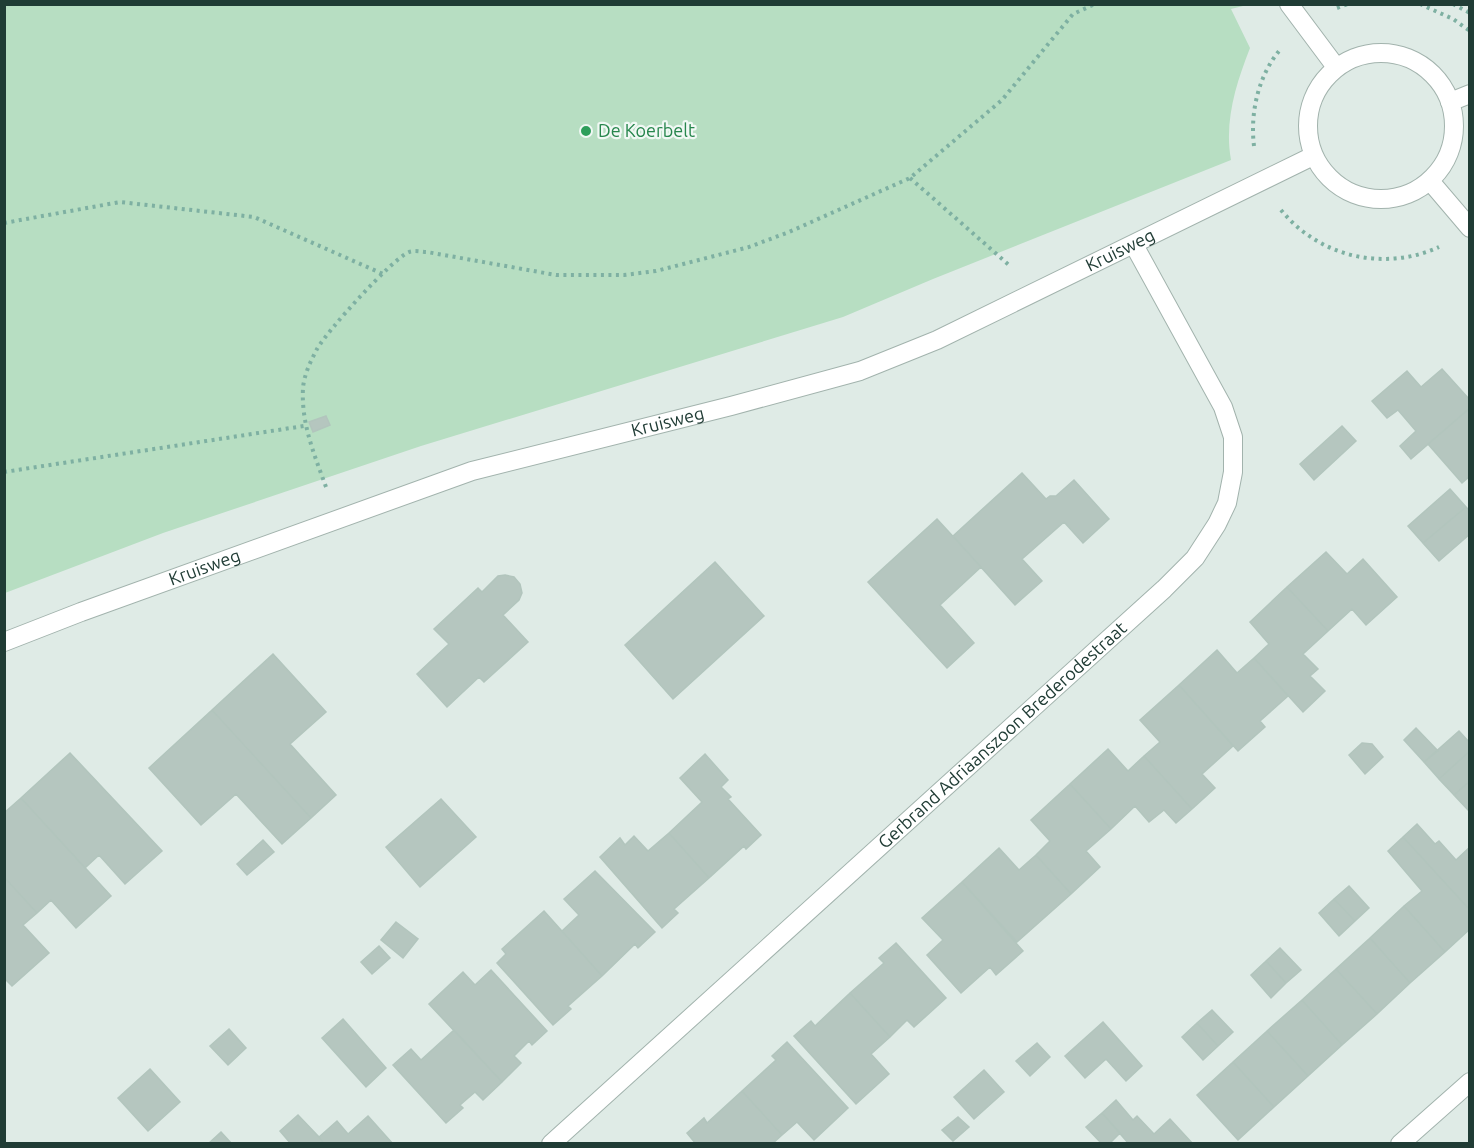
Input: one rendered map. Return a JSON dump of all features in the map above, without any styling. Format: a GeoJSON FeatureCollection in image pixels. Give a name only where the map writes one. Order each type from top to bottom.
{"type":"FeatureCollection","features":[{"type":"Feature","properties":{"kind":"street"},"geometry":{"type":"LineString","coordinates":[[1289,4],[1336,67]]}},
{"type":"Feature","properties":{"kind":"street"},"geometry":{"type":"LineString","coordinates":[[1392,54],[1416,62],[1437,79],[1450,102],[1455,129],[1448,158],[1431,181],[1407,195],[1379,200],[1352,194],[1329,178],[1313,156],[1308,136],[1308,115],[1314,96],[1325,78],[1336,67],[1365,55],[1392,54]]}},
{"type":"Feature","properties":{"kind":"street"},"geometry":{"type":"LineString","coordinates":[[1450,102],[1470,94]]}},
{"type":"Feature","properties":{"kind":"street","name":"Kruisweg"},"geometry":{"type":"LineString","coordinates":[[4,642],[472,471],[860,372],[937,340],[1313,156]]}},
{"type":"Feature","properties":{"kind":"street"},"geometry":{"type":"LineString","coordinates":[[1431,181],[1469,228]]}},
{"type":"Feature","properties":{"kind":"street","name":"Gerbrand Adriaanszoon Brederodestraat"},"geometry":{"type":"LineString","coordinates":[[551,1143],[1164,589],[1195,558],[1227,503],[1233,471],[1233,437],[1223,407],[1134,245]]}},
{"type":"Feature","properties":{"kind":"street"},"geometry":{"type":"LineString","coordinates":[[1400,1143],[1470,1082]]}},
{"type":"Feature","properties":{"kind":"path"},"geometry":{"type":"LineString","coordinates":[[337,519],[304,426],[303,387],[317,348],[383,274],[404,255],[413,250],[556,275],[624,275],[656,271],[749,247],[789,232],[910,178],[1002,100],[1073,14],[1095,4]]}},
{"type":"Feature","properties":{"kind":"path"},"geometry":{"type":"LineString","coordinates":[[1420,4],[1453,19],[1470,32]]}},
{"type":"Feature","properties":{"kind":"path"},"geometry":{"type":"LineString","coordinates":[[1453,4],[1470,13]]}},
{"type":"Feature","properties":{"kind":"path"},"geometry":{"type":"LineString","coordinates":[[1304,26],[1288,40],[1264,76],[1253,116],[1253,138],[1262,179],[1274,201],[1289,220],[1322,244],[1353,256],[1378,260],[1403,259],[1427,252],[1449,242],[1469,228]]}},
{"type":"Feature","properties":{"kind":"path"},"geometry":{"type":"LineString","coordinates":[[910,178],[1038,290]]}},
{"type":"Feature","properties":{"kind":"path"},"geometry":{"type":"LineString","coordinates":[[4,223],[120,202],[254,218],[383,274]]}},
{"type":"Feature","properties":{"kind":"path"},"geometry":{"type":"LineString","coordinates":[[4,472],[304,426]]}},
{"type":"Feature","properties":{"kind":"green space"},"geometry":{"type":"Polygon","coordinates":[[[5,5],[1247,5],[1231,9],[1250,48],[1240,75],[1230,117],[1231,160],[843,317],[421,446],[163,533],[5,593],[5,5]]]}},
{"type":"Feature","properties":{"kind":"building"},"geometry":{"type":"Polygon","coordinates":[[[1442,369],[1470,400],[1470,408],[1411,459],[1400,446],[1416,431],[1398,410],[1387,418],[1372,401],[1407,371],[1421,387],[1442,369]]]}},
{"type":"Feature","properties":{"kind":"building"},"geometry":{"type":"Polygon","coordinates":[[[1470,408],[1470,476],[1462,483],[1428,444],[1470,408]]]}},
{"type":"Feature","properties":{"kind":"building"},"geometry":{"type":"Polygon","coordinates":[[[326,416],[330,425],[313,432],[309,422],[326,416]]]}},
{"type":"Feature","properties":{"kind":"building"},"geometry":{"type":"Polygon","coordinates":[[[1342,426],[1356,441],[1314,480],[1300,464],[1342,426]]]}},
{"type":"Feature","properties":{"kind":"building"},"geometry":{"type":"Polygon","coordinates":[[[1022,473],[1046,499],[1056,496],[1074,480],[1109,519],[1083,543],[1064,522],[1022,559],[1042,581],[1015,605],[953,536],[1022,473]]]}},
{"type":"Feature","properties":{"kind":"building"},"geometry":{"type":"Polygon","coordinates":[[[1450,489],[1466,507],[1423,543],[1408,526],[1450,489]]]}},
{"type":"Feature","properties":{"kind":"building"},"geometry":{"type":"Polygon","coordinates":[[[1466,507],[1470,511],[1470,534],[1439,561],[1423,543],[1466,507]]]}},
{"type":"Feature","properties":{"kind":"building"},"geometry":{"type":"Polygon","coordinates":[[[937,519],[981,567],[940,605],[974,643],[947,668],[868,582],[937,519]]]}},
{"type":"Feature","properties":{"kind":"building"},"geometry":{"type":"Polygon","coordinates":[[[1326,552],[1347,574],[1363,559],[1397,597],[1366,625],[1352,609],[1328,631],[1287,587],[1326,552]]]}},
{"type":"Feature","properties":{"kind":"building"},"geometry":{"type":"Polygon","coordinates":[[[715,562],[764,616],[673,699],[625,645],[715,562]]]}},
{"type":"Feature","properties":{"kind":"building"},"geometry":{"type":"Polygon","coordinates":[[[498,576],[514,577],[520,584],[522,593],[519,600],[503,615],[528,642],[484,682],[479,677],[447,707],[417,674],[449,644],[434,629],[478,588],[482,592],[498,576]]]}},
{"type":"Feature","properties":{"kind":"building"},"geometry":{"type":"Polygon","coordinates":[[[1287,587],[1328,631],[1303,654],[1318,669],[1310,676],[1325,691],[1303,712],[1254,658],[1269,644],[1250,622],[1287,587]]]}},
{"type":"Feature","properties":{"kind":"building"},"geometry":{"type":"Polygon","coordinates":[[[1217,650],[1237,673],[1254,658],[1288,696],[1260,721],[1265,727],[1238,751],[1179,685],[1217,650]]]}},
{"type":"Feature","properties":{"kind":"building"},"geometry":{"type":"Polygon","coordinates":[[[273,654],[326,712],[290,744],[336,795],[311,818],[212,710],[273,654]]]}},
{"type":"Feature","properties":{"kind":"building"},"geometry":{"type":"Polygon","coordinates":[[[1179,685],[1233,746],[1202,774],[1215,788],[1192,809],[1144,756],[1160,742],[1140,720],[1179,685]]]}},
{"type":"Feature","properties":{"kind":"building"},"geometry":{"type":"Polygon","coordinates":[[[212,710],[311,818],[282,844],[236,794],[201,825],[149,768],[212,710]]]}},
{"type":"Feature","properties":{"kind":"building"},"geometry":{"type":"Polygon","coordinates":[[[1416,728],[1438,751],[1424,762],[1404,740],[1416,728]]]}},
{"type":"Feature","properties":{"kind":"building"},"geometry":{"type":"Polygon","coordinates":[[[1459,731],[1470,743],[1470,751],[1439,779],[1424,762],[1459,731]]]}},
{"type":"Feature","properties":{"kind":"building"},"geometry":{"type":"Polygon","coordinates":[[[1362,743],[1372,744],[1383,757],[1365,774],[1349,755],[1362,743]]]}},
{"type":"Feature","properties":{"kind":"building"},"geometry":{"type":"Polygon","coordinates":[[[1108,749],[1128,771],[1144,756],[1192,809],[1176,823],[1164,810],[1149,822],[1135,806],[1111,829],[1070,784],[1108,749]]]}},
{"type":"Feature","properties":{"kind":"building"},"geometry":{"type":"Polygon","coordinates":[[[1470,751],[1470,781],[1454,795],[1439,779],[1470,751]]]}},
{"type":"Feature","properties":{"kind":"building"},"geometry":{"type":"Polygon","coordinates":[[[70,753],[162,851],[125,884],[99,855],[85,868],[21,798],[70,753]]]}},
{"type":"Feature","properties":{"kind":"building"},"geometry":{"type":"Polygon","coordinates":[[[705,754],[728,780],[721,787],[731,797],[728,799],[761,835],[746,849],[744,846],[709,878],[669,833],[702,802],[680,778],[705,754]]]}},
{"type":"Feature","properties":{"kind":"building"},"geometry":{"type":"Polygon","coordinates":[[[1470,781],[1470,811],[1469,811],[1454,795],[1470,781]]]}},
{"type":"Feature","properties":{"kind":"building"},"geometry":{"type":"Polygon","coordinates":[[[1070,784],[1111,829],[1086,851],[1100,867],[1071,894],[1036,855],[1050,841],[1031,820],[1070,784]]]}},
{"type":"Feature","properties":{"kind":"building"},"geometry":{"type":"Polygon","coordinates":[[[21,798],[111,896],[76,928],[51,900],[37,913],[4,877],[4,813],[21,798]]]}},
{"type":"Feature","properties":{"kind":"building"},"geometry":{"type":"Polygon","coordinates":[[[441,799],[476,837],[420,887],[386,847],[441,799]]]}},
{"type":"Feature","properties":{"kind":"building"},"geometry":{"type":"Polygon","coordinates":[[[1417,824],[1435,844],[1439,841],[1456,860],[1470,847],[1470,910],[1403,837],[1417,824]]]}},
{"type":"Feature","properties":{"kind":"building"},"geometry":{"type":"Polygon","coordinates":[[[669,833],[709,878],[674,909],[678,913],[662,928],[600,857],[620,838],[625,845],[634,836],[648,851],[669,833]]]}},
{"type":"Feature","properties":{"kind":"building"},"geometry":{"type":"Polygon","coordinates":[[[1403,837],[1470,910],[1470,929],[1445,952],[1404,906],[1422,891],[1388,851],[1403,837]]]}},
{"type":"Feature","properties":{"kind":"building"},"geometry":{"type":"Polygon","coordinates":[[[263,840],[274,852],[247,875],[237,864],[263,840]]]}},
{"type":"Feature","properties":{"kind":"building"},"geometry":{"type":"Polygon","coordinates":[[[999,848],[1019,870],[1036,855],[1071,894],[1017,942],[962,882],[999,848]]]}},
{"type":"Feature","properties":{"kind":"building"},"geometry":{"type":"Polygon","coordinates":[[[595,871],[655,932],[638,948],[635,944],[602,976],[562,931],[579,915],[564,899],[595,871]]]}},
{"type":"Feature","properties":{"kind":"building"},"geometry":{"type":"Polygon","coordinates":[[[4,877],[37,913],[23,925],[49,953],[12,986],[4,978],[4,877]]]}},
{"type":"Feature","properties":{"kind":"building"},"geometry":{"type":"Polygon","coordinates":[[[962,882],[1023,951],[996,975],[990,967],[961,993],[927,955],[943,940],[922,918],[962,882]]]}},
{"type":"Feature","properties":{"kind":"building"},"geometry":{"type":"Polygon","coordinates":[[[1349,886],[1369,908],[1355,921],[1334,899],[1349,886]]]}},
{"type":"Feature","properties":{"kind":"building"},"geometry":{"type":"Polygon","coordinates":[[[1334,899],[1355,921],[1339,936],[1319,913],[1334,899]]]}},
{"type":"Feature","properties":{"kind":"building"},"geometry":{"type":"Polygon","coordinates":[[[1404,906],[1445,952],[1410,983],[1370,938],[1404,906]]]}},
{"type":"Feature","properties":{"kind":"building"},"geometry":{"type":"Polygon","coordinates":[[[544,911],[602,976],[568,1006],[571,1009],[553,1025],[497,963],[506,954],[502,949],[544,911]]]}},
{"type":"Feature","properties":{"kind":"building"},"geometry":{"type":"Polygon","coordinates":[[[396,922],[418,939],[403,958],[381,940],[396,922]]]}},
{"type":"Feature","properties":{"kind":"building"},"geometry":{"type":"Polygon","coordinates":[[[1370,938],[1410,983],[1377,1014],[1336,969],[1370,938]]]}},
{"type":"Feature","properties":{"kind":"building"},"geometry":{"type":"Polygon","coordinates":[[[896,943],[946,998],[914,1027],[907,1020],[890,1037],[850,993],[884,963],[879,958],[896,943]]]}},
{"type":"Feature","properties":{"kind":"building"},"geometry":{"type":"Polygon","coordinates":[[[379,946],[390,958],[372,974],[361,962],[379,946]]]}},
{"type":"Feature","properties":{"kind":"building"},"geometry":{"type":"Polygon","coordinates":[[[1280,948],[1301,970],[1286,983],[1266,961],[1280,948]]]}},
{"type":"Feature","properties":{"kind":"building"},"geometry":{"type":"Polygon","coordinates":[[[1266,961],[1286,983],[1271,998],[1251,975],[1266,961]]]}},
{"type":"Feature","properties":{"kind":"building"},"geometry":{"type":"Polygon","coordinates":[[[1336,969],[1377,1014],[1342,1045],[1302,1000],[1336,969]]]}},
{"type":"Feature","properties":{"kind":"building"},"geometry":{"type":"Polygon","coordinates":[[[491,970],[547,1031],[532,1045],[529,1041],[514,1056],[521,1063],[502,1082],[429,1004],[463,972],[475,985],[491,970]]]}},
{"type":"Feature","properties":{"kind":"building"},"geometry":{"type":"Polygon","coordinates":[[[850,993],[890,1037],[871,1054],[889,1074],[856,1104],[794,1036],[811,1021],[815,1026],[850,993]]]}},
{"type":"Feature","properties":{"kind":"building"},"geometry":{"type":"Polygon","coordinates":[[[1302,1000],[1342,1045],[1308,1076],[1267,1031],[1302,1000]]]}},
{"type":"Feature","properties":{"kind":"building"},"geometry":{"type":"Polygon","coordinates":[[[1212,1010],[1233,1032],[1218,1046],[1197,1023],[1212,1010]]]}},
{"type":"Feature","properties":{"kind":"building"},"geometry":{"type":"Polygon","coordinates":[[[343,1019],[386,1068],[366,1087],[322,1038],[343,1019]]]}},
{"type":"Feature","properties":{"kind":"building"},"geometry":{"type":"Polygon","coordinates":[[[1103,1022],[1142,1066],[1126,1081],[1106,1059],[1085,1078],[1065,1056],[1103,1022]]]}},
{"type":"Feature","properties":{"kind":"building"},"geometry":{"type":"Polygon","coordinates":[[[1197,1023],[1218,1046],[1203,1060],[1182,1037],[1197,1023]]]}},
{"type":"Feature","properties":{"kind":"building"},"geometry":{"type":"Polygon","coordinates":[[[229,1029],[246,1048],[228,1065],[210,1046],[229,1029]]]}},
{"type":"Feature","properties":{"kind":"building"},"geometry":{"type":"Polygon","coordinates":[[[454,1030],[502,1082],[483,1100],[475,1092],[460,1105],[463,1108],[446,1123],[393,1065],[411,1049],[421,1060],[454,1030]]]}},
{"type":"Feature","properties":{"kind":"building"},"geometry":{"type":"Polygon","coordinates":[[[1267,1031],[1308,1076],[1274,1107],[1233,1062],[1267,1031]]]}},
{"type":"Feature","properties":{"kind":"building"},"geometry":{"type":"Polygon","coordinates":[[[787,1042],[848,1108],[814,1140],[797,1122],[782,1135],[742,1091],[776,1060],[772,1056],[787,1042]]]}},
{"type":"Feature","properties":{"kind":"building"},"geometry":{"type":"Polygon","coordinates":[[[1037,1043],[1050,1057],[1030,1076],[1016,1061],[1037,1043]]]}},
{"type":"Feature","properties":{"kind":"building"},"geometry":{"type":"Polygon","coordinates":[[[1233,1062],[1274,1107],[1238,1140],[1197,1095],[1233,1062]]]}},
{"type":"Feature","properties":{"kind":"building"},"geometry":{"type":"Polygon","coordinates":[[[150,1069],[180,1102],[148,1131],[118,1098],[150,1069]]]}},
{"type":"Feature","properties":{"kind":"building"},"geometry":{"type":"Polygon","coordinates":[[[984,1070],[1004,1092],[974,1119],[954,1097],[984,1070]]]}},
{"type":"Feature","properties":{"kind":"building"},"geometry":{"type":"Polygon","coordinates":[[[742,1091],[782,1135],[772,1144],[696,1144],[687,1133],[704,1118],[707,1123],[742,1091]]]}},
{"type":"Feature","properties":{"kind":"building"},"geometry":{"type":"Polygon","coordinates":[[[1116,1100],[1133,1120],[1137,1116],[1154,1134],[1170,1119],[1193,1144],[1129,1144],[1102,1113],[1116,1100]]]}},
{"type":"Feature","properties":{"kind":"building"},"geometry":{"type":"Polygon","coordinates":[[[1102,1113],[1120,1133],[1109,1144],[1102,1144],[1086,1127],[1102,1113]]]}},
{"type":"Feature","properties":{"kind":"building"},"geometry":{"type":"Polygon","coordinates":[[[298,1115],[324,1144],[291,1144],[280,1131],[298,1115]]]}},
{"type":"Feature","properties":{"kind":"building"},"geometry":{"type":"Polygon","coordinates":[[[368,1116],[393,1144],[324,1144],[319,1137],[337,1121],[348,1134],[368,1116]]]}},
{"type":"Feature","properties":{"kind":"building"},"geometry":{"type":"Polygon","coordinates":[[[958,1117],[969,1127],[953,1141],[942,1130],[958,1117]]]}},
{"type":"Feature","properties":{"kind":"building"},"geometry":{"type":"Polygon","coordinates":[[[221,1132],[232,1144],[208,1144],[221,1132]]]}},
{"type":"Feature","properties":{"kind":"place","name":"De Koerbelt"},"geometry":{"type":"Point","coordinates":[586,131]}}]}
